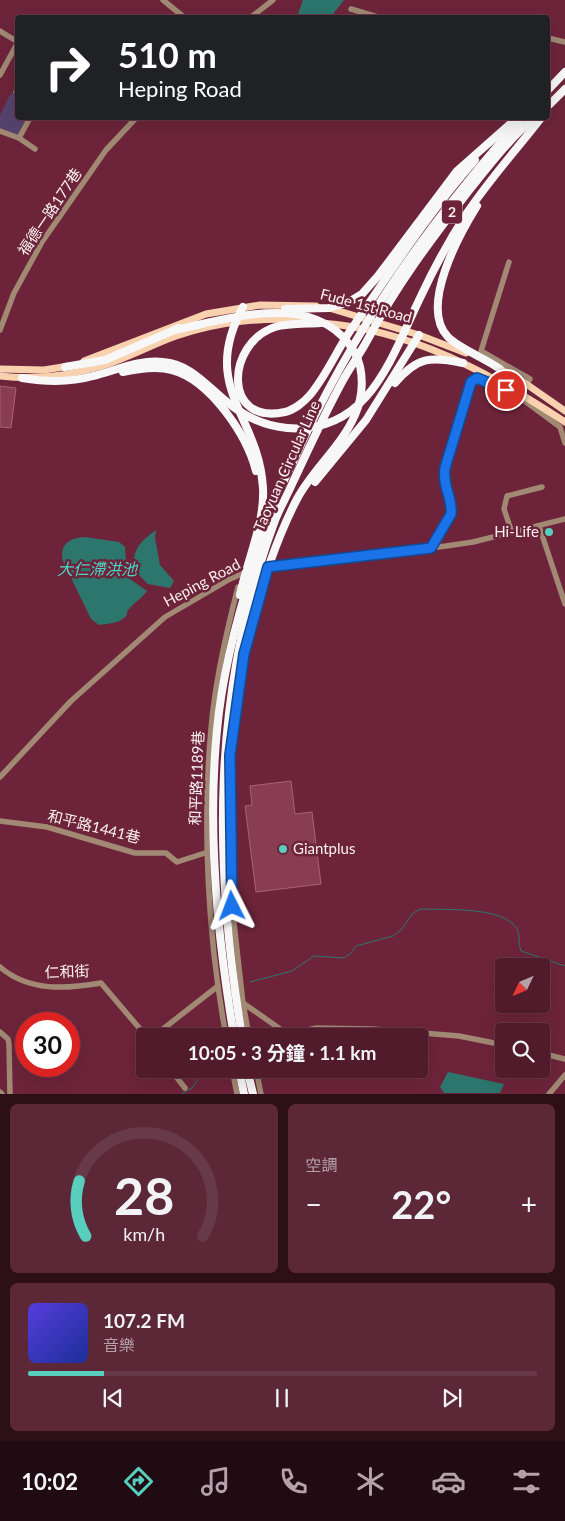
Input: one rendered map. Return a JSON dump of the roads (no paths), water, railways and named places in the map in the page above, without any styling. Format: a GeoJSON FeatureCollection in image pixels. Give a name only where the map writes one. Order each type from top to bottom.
{"type":"FeatureCollection","features":[{"type":"Feature","properties":{"kind":"highway"},"geometry":{"type":"LineString","coordinates":[[550,88],[565,72]]}},
{"type":"Feature","properties":{"kind":"highway"},"geometry":{"type":"LineString","coordinates":[[550,104],[565,89]]}},
{"type":"Feature","properties":{"kind":"highway"},"geometry":{"type":"LineString","coordinates":[[550,107],[556,98]]}},
{"type":"Feature","properties":{"kind":"highway"},"geometry":{"type":"LineString","coordinates":[[65,367],[95,362],[199,320],[220,315],[264,309],[329,308],[348,302],[368,287],[457,171],[515,120]]}},
{"type":"Feature","properties":{"kind":"highway","name":"Taoyuan Circular Line"},"geometry":{"type":"LineString","coordinates":[[260,544],[275,521],[318,428],[343,380],[368,339],[376,313],[448,205],[520,120]]}},
{"type":"Feature","properties":{"kind":"highway","name":"Taoyuan Circular Line"},"geometry":{"type":"LineString","coordinates":[[241,1028],[227,920],[222,790],[232,682],[260,544],[269,515],[308,428],[359,336],[441,227],[493,162],[532,120]]}},
{"type":"Feature","properties":{"kind":"highway"},"geometry":{"type":"LineString","coordinates":[[92,376],[146,362],[162,361],[195,374],[231,405],[258,421],[270,425],[313,428],[336,420],[348,413],[366,397],[383,376],[422,294],[467,213],[540,120]]}},
{"type":"Feature","properties":{"kind":"highway"},"geometry":{"type":"LineString","coordinates":[[320,323],[275,327],[263,334],[247,349],[238,368],[237,384],[240,394],[253,409],[260,412],[279,413],[289,411],[304,402],[349,332],[445,196],[492,139]]}},
{"type":"Feature","properties":{"kind":"highway"},"geometry":{"type":"LineString","coordinates":[[498,173],[465,228],[451,258],[441,288],[438,312],[439,321],[448,336],[500,369]]}},
{"type":"Feature","properties":{"kind":"highway"},"geometry":{"type":"LineString","coordinates":[[233,1028],[223,964],[214,852],[214,789],[217,730],[243,577],[260,544],[263,488],[257,455],[230,388],[227,373],[228,343],[235,322],[243,307]]}},
{"type":"Feature","properties":{"kind":"highway"},"geometry":{"type":"LineString","coordinates":[[175,330],[266,313],[292,314],[314,318],[342,336],[358,359],[362,377],[360,400],[355,415],[340,442],[298,497],[275,548],[232,682]]}},
{"type":"Feature","properties":{"kind":"highway"},"geometry":{"type":"LineString","coordinates":[[285,525],[310,488],[348,444],[378,401],[419,335]]}},
{"type":"Feature","properties":{"kind":"highway"},"geometry":{"type":"LineString","coordinates":[[378,401],[402,376],[420,361],[430,358],[462,363]]}},
{"type":"Feature","properties":{"kind":"highway"},"geometry":{"type":"LineString","coordinates":[[22,378],[42,382],[61,382],[142,369],[163,368],[183,374],[209,395],[238,428],[256,469],[260,506],[260,544]]}},
{"type":"Feature","properties":{"kind":"highway"},"geometry":{"type":"LineString","coordinates":[[241,1078],[244,1094]]}},
{"type":"Feature","properties":{"kind":"highway"},"geometry":{"type":"LineString","coordinates":[[250,1078],[253,1094]]}},
{"type":"Feature","properties":{"kind":"main road","name":"Fude 1st Road"},"geometry":{"type":"LineString","coordinates":[[0,369],[44,370],[65,367],[206,314],[243,307],[294,304],[332,308],[419,335],[466,353],[526,384],[565,412]]}},
{"type":"Feature","properties":{"kind":"main road"},"geometry":{"type":"LineString","coordinates":[[223,325],[230,320],[224,310]]}},
{"type":"Feature","properties":{"kind":"main road","name":"Fude 1st Road"},"geometry":{"type":"LineString","coordinates":[[0,376],[22,378],[75,373],[116,361],[177,336],[235,322],[299,320],[345,325],[415,344],[462,363],[565,422]]}},
{"type":"Feature","properties":{"kind":"street"},"geometry":{"type":"LineString","coordinates":[[163,0],[181,15]]}},
{"type":"Feature","properties":{"kind":"street"},"geometry":{"type":"LineString","coordinates":[[254,15],[272,0]]}},
{"type":"Feature","properties":{"kind":"street"},"geometry":{"type":"LineString","coordinates":[[351,9],[371,15]]}},
{"type":"Feature","properties":{"kind":"street"},"geometry":{"type":"LineString","coordinates":[[0,31],[15,40]]}},
{"type":"Feature","properties":{"kind":"street"},"geometry":{"type":"LineString","coordinates":[[550,38],[565,42]]}},
{"type":"Feature","properties":{"kind":"street"},"geometry":{"type":"LineString","coordinates":[[0,75],[15,48]]}},
{"type":"Feature","properties":{"kind":"street"},"geometry":{"type":"LineString","coordinates":[[19,138],[29,120]]}},
{"type":"Feature","properties":{"kind":"street","name":"福德一路177巷"},"geometry":{"type":"LineString","coordinates":[[0,330],[14,294],[42,242],[106,150],[134,120]]}},
{"type":"Feature","properties":{"kind":"street"},"geometry":{"type":"LineString","coordinates":[[0,131],[19,138],[35,149]]}},
{"type":"Feature","properties":{"kind":"street"},"geometry":{"type":"LineString","coordinates":[[509,262],[481,351],[530,379],[519,394]]}},
{"type":"Feature","properties":{"kind":"street"},"geometry":{"type":"LineString","coordinates":[[431,548],[451,514],[443,480],[471,382],[477,378],[519,394],[560,427],[565,443]]}},
{"type":"Feature","properties":{"kind":"street"},"geometry":{"type":"LineString","coordinates":[[512,533],[504,509],[507,496],[542,487]]}},
{"type":"Feature","properties":{"kind":"street","name":"Heping Road"},"geometry":{"type":"LineString","coordinates":[[0,777],[70,701],[165,617],[242,573],[268,567],[473,542],[565,519]]}},
{"type":"Feature","properties":{"kind":"street"},"geometry":{"type":"LineString","coordinates":[[539,526],[565,604]]}},
{"type":"Feature","properties":{"kind":"street"},"geometry":{"type":"LineString","coordinates":[[248,1028],[240,983],[231,896],[230,755],[244,654],[268,567]]}},
{"type":"Feature","properties":{"kind":"street","name":"和平路1189巷"},"geometry":{"type":"LineString","coordinates":[[225,1028],[211,921],[207,816],[211,728],[226,633],[242,573]]}},
{"type":"Feature","properties":{"kind":"street","name":"和平路1441巷"},"geometry":{"type":"LineString","coordinates":[[0,821],[48,827],[135,853],[166,854],[177,862],[208,852]]}},
{"type":"Feature","properties":{"kind":"street"},"geometry":{"type":"LineString","coordinates":[[211,921],[233,916]]}},
{"type":"Feature","properties":{"kind":"street","name":"仁和街"},"geometry":{"type":"LineString","coordinates":[[0,966],[20,980],[36,985],[54,988],[101,983],[139,1028]]}},
{"type":"Feature","properties":{"kind":"street"},"geometry":{"type":"LineString","coordinates":[[164,1028],[218,986],[270,1024],[283,1031],[292,1033],[317,1028],[373,1029],[459,1036],[495,1043]]}},
{"type":"Feature","properties":{"kind":"street"},"geometry":{"type":"LineString","coordinates":[[0,1032],[8,1039],[9,1044],[10,1094]]}},
{"type":"Feature","properties":{"kind":"street"},"geometry":{"type":"LineString","coordinates":[[550,1055],[565,1059]]}},
{"type":"Feature","properties":{"kind":"street"},"geometry":{"type":"LineString","coordinates":[[549,1094],[565,1075]]}},
{"type":"Feature","properties":{"kind":"street"},"geometry":{"type":"LineString","coordinates":[[177,1078],[185,1088]]}},
{"type":"Feature","properties":{"kind":"street"},"geometry":{"type":"LineString","coordinates":[[234,1078],[237,1094]]}},
{"type":"Feature","properties":{"kind":"street"},"geometry":{"type":"LineString","coordinates":[[258,1078],[261,1094]]}},
{"type":"Feature","properties":{"kind":"water"},"geometry":{"type":"Polygon","coordinates":[[[303,0],[344,0],[332,15],[298,14],[303,0]]]}},
{"type":"Feature","properties":{"kind":"water"},"geometry":{"type":"Polygon","coordinates":[[[156,530],[155,538],[160,565],[174,581],[170,588],[148,584],[135,571],[134,557],[138,547],[156,530]]]}},
{"type":"Feature","properties":{"kind":"water","name":"大仁滯洪池"},"geometry":{"type":"Polygon","coordinates":[[[85,537],[119,542],[125,547],[127,577],[147,591],[128,610],[124,618],[117,622],[99,625],[91,619],[63,561],[64,546],[70,541],[85,537]]]}},
{"type":"Feature","properties":{"kind":"water"},"geometry":{"type":"Polygon","coordinates":[[[448,1072],[504,1084],[500,1093],[444,1093],[440,1087],[448,1072]]]}},
{"type":"Feature","properties":{"kind":"waterway"},"geometry":{"type":"LineString","coordinates":[[250,982],[292,971],[314,956],[344,958],[356,946],[393,936],[401,930],[413,913],[421,909],[473,911],[500,916],[517,929],[521,951],[565,966]]}},
{"type":"Feature","properties":{"kind":"waterway"},"geometry":{"type":"LineString","coordinates":[[182,1094],[192,1088],[199,1078]]}},
{"type":"Feature","properties":{"kind":"railway"},"geometry":{"type":"LineString","coordinates":[[0,372],[12,376]]}},
{"type":"Feature","properties":{"kind":"place","name":"Hi-Life"},"geometry":{"type":"Point","coordinates":[549,532]}},
{"type":"Feature","properties":{"kind":"place","name":"Giantplus"},"geometry":{"type":"Point","coordinates":[283,849]}}]}
